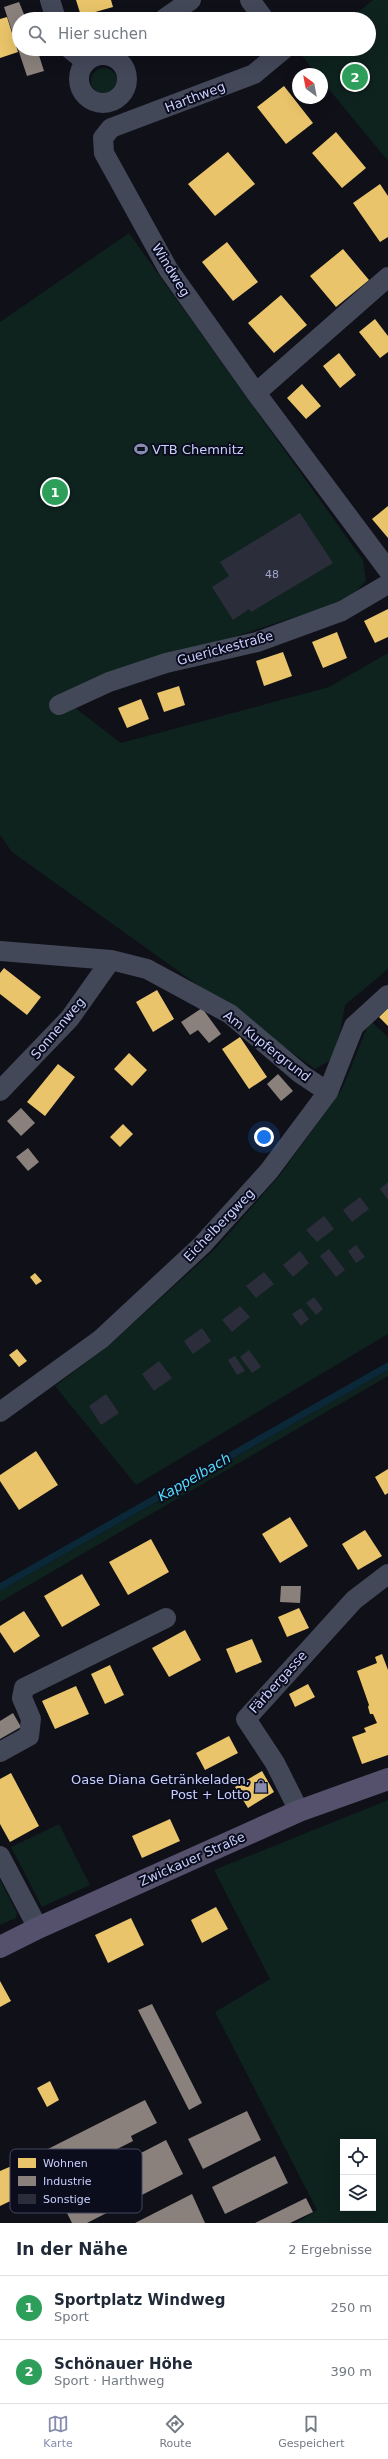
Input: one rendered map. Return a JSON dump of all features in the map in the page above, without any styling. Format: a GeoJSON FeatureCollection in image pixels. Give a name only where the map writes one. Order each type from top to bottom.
{"type":"FeatureCollection","features":[{"type":"Feature","properties":{"kind":"main road","name":"Zwickauer Straße"},"geometry":{"type":"LineString","coordinates":[[0,1948],[38,1928],[299,1811],[388,1779]]}},
{"type":"Feature","properties":{"kind":"street"},"geometry":{"type":"LineString","coordinates":[[50,0],[54,12]]}},
{"type":"Feature","properties":{"kind":"street"},"geometry":{"type":"LineString","coordinates":[[174,12],[191,0]]}},
{"type":"Feature","properties":{"kind":"street"},"geometry":{"type":"LineString","coordinates":[[250,0],[259,12]]}},
{"type":"Feature","properties":{"kind":"street"},"geometry":{"type":"LineString","coordinates":[[79,56],[86,62]]}},
{"type":"Feature","properties":{"kind":"street"},"geometry":{"type":"LineString","coordinates":[[96,56],[86,62],[79,76],[79,84],[87,97],[102,103],[117,99],[126,87],[126,72],[123,56]]}},
{"type":"Feature","properties":{"kind":"street","name":"Harthweg"},"geometry":{"type":"LineString","coordinates":[[103,138],[111,128],[254,74],[276,56]]}},
{"type":"Feature","properties":{"kind":"street","name":"Windweg"},"geometry":{"type":"LineString","coordinates":[[103,138],[104,153],[168,269],[256,393],[388,570]]}},
{"type":"Feature","properties":{"kind":"street"},"geometry":{"type":"LineString","coordinates":[[256,393],[388,277]]}},
{"type":"Feature","properties":{"kind":"street","name":"Guerickestraße"},"geometry":{"type":"LineString","coordinates":[[59,705],[109,682],[166,663],[264,639],[342,610],[388,584]]}},
{"type":"Feature","properties":{"kind":"street","name":"Am Kupfergrund"},"geometry":{"type":"LineString","coordinates":[[0,951],[111,960],[148,969],[230,1014],[301,1074],[328,1092]]}},
{"type":"Feature","properties":{"kind":"street","name":"Sonnenweg"},"geometry":{"type":"LineString","coordinates":[[0,1091],[70,1018],[111,960]]}},
{"type":"Feature","properties":{"kind":"street","name":"Eichelbergweg"},"geometry":{"type":"LineString","coordinates":[[0,1412],[101,1339],[202,1245],[270,1171],[328,1092],[354,1026],[388,995]]}},
{"type":"Feature","properties":{"kind":"street","name":"Färbergasse"},"geometry":{"type":"LineString","coordinates":[[299,1811],[275,1763],[246,1719],[354,1600],[388,1574]]}},
{"type":"Feature","properties":{"kind":"street"},"geometry":{"type":"LineString","coordinates":[[0,1752],[29,1736],[31,1719],[22,1698],[24,1688],[166,1618]]}},
{"type":"Feature","properties":{"kind":"street"},"geometry":{"type":"LineString","coordinates":[[0,1856],[38,1928]]}},
{"type":"Feature","properties":{"kind":"green space"},"geometry":{"type":"Polygon","coordinates":[[[373,0],[388,0],[388,161],[328,88],[328,68],[312,68],[302,56],[376,56],[376,12],[358,12],[373,0]]]}},
{"type":"Feature","properties":{"kind":"green space"},"geometry":{"type":"Polygon","coordinates":[[[104,68],[113,72],[117,81],[113,90],[104,94],[95,90],[91,81],[95,72],[104,68]]]}},
{"type":"Feature","properties":{"kind":"green space"},"geometry":{"type":"Polygon","coordinates":[[[129,233],[363,560],[366,581],[348,600],[224,640],[74,707],[121,743],[329,687],[388,653],[388,969],[345,1005],[338,1044],[329,1061],[315,1069],[12,852],[0,835],[0,322],[129,233]]]}},
{"type":"Feature","properties":{"kind":"green space"},"geometry":{"type":"Polygon","coordinates":[[[370,1020],[388,1037],[388,1334],[136,1485],[55,1386],[108,1346],[215,1249],[280,1175],[342,1089],[370,1020]]]}},
{"type":"Feature","properties":{"kind":"green space"},"geometry":{"type":"Polygon","coordinates":[[[388,1370],[388,1376],[0,1602],[0,1591],[388,1370]]]}},
{"type":"Feature","properties":{"kind":"green space"},"geometry":{"type":"Polygon","coordinates":[[[388,1800],[388,2223],[296,2223],[317,2210],[215,2012],[270,1979],[214,1870],[388,1800]]]}},
{"type":"Feature","properties":{"kind":"green space"},"geometry":{"type":"Polygon","coordinates":[[[59,1824],[90,1885],[42,1907],[11,1847],[59,1824]]]}},
{"type":"Feature","properties":{"kind":"green space"},"geometry":{"type":"Polygon","coordinates":[[[0,1880],[17,1913],[16,1918],[0,1925],[0,1880]]]}},
{"type":"Feature","properties":{"kind":"water","name":"Kappelbach"},"geometry":{"type":"Polygon","coordinates":[[[388,1362],[388,1370],[0,1591],[0,1583],[388,1362]]]}},
{"type":"Feature","properties":{"kind":"building: Wohnen"},"geometry":{"type":"Polygon","coordinates":[[[76,0],[111,0],[113,7],[95,12],[80,12],[76,0]]]}},
{"type":"Feature","properties":{"kind":"building: Wohnen"},"geometry":{"type":"Polygon","coordinates":[[[7,17],[12,33],[12,54],[0,58],[0,19],[7,17]]]}},
{"type":"Feature","properties":{"kind":"building: Wohnen"},"geometry":{"type":"Polygon","coordinates":[[[284,86],[292,96],[292,104],[298,104],[313,123],[286,144],[257,107],[284,86]]]}},
{"type":"Feature","properties":{"kind":"building: Wohnen"},"geometry":{"type":"Polygon","coordinates":[[[336,132],[366,168],[342,188],[312,153],[336,132]]]}},
{"type":"Feature","properties":{"kind":"building: Wohnen"},"geometry":{"type":"Polygon","coordinates":[[[228,152],[255,184],[215,216],[188,184],[228,152]]]}},
{"type":"Feature","properties":{"kind":"building: Wohnen"},"geometry":{"type":"Polygon","coordinates":[[[380,184],[388,196],[388,237],[380,242],[353,203],[380,184]]]}},
{"type":"Feature","properties":{"kind":"building: Wohnen"},"geometry":{"type":"Polygon","coordinates":[[[227,242],[258,282],[233,301],[202,262],[227,242]]]}},
{"type":"Feature","properties":{"kind":"building: Wohnen"},"geometry":{"type":"Polygon","coordinates":[[[343,249],[369,280],[336,307],[310,276],[343,249]]]}},
{"type":"Feature","properties":{"kind":"building: Wohnen"},"geometry":{"type":"Polygon","coordinates":[[[281,295],[307,325],[274,353],[248,323],[281,295]]]}},
{"type":"Feature","properties":{"kind":"building: Wohnen"},"geometry":{"type":"Polygon","coordinates":[[[375,319],[388,336],[388,352],[380,358],[359,332],[375,319]]]}},
{"type":"Feature","properties":{"kind":"building: Wohnen"},"geometry":{"type":"Polygon","coordinates":[[[339,353],[356,375],[340,388],[323,366],[339,353]]]}},
{"type":"Feature","properties":{"kind":"building: Wohnen"},"geometry":{"type":"Polygon","coordinates":[[[302,384],[321,406],[306,419],[287,398],[302,384]]]}},
{"type":"Feature","properties":{"kind":"building: Wohnen"},"geometry":{"type":"Polygon","coordinates":[[[388,506],[388,538],[372,519],[388,506]]]}},
{"type":"Feature","properties":{"kind":"building: Wohnen"},"geometry":{"type":"Polygon","coordinates":[[[388,609],[388,637],[375,643],[364,621],[388,609]]]}},
{"type":"Feature","properties":{"kind":"building: Wohnen"},"geometry":{"type":"Polygon","coordinates":[[[337,632],[347,658],[323,668],[312,642],[337,632]]]}},
{"type":"Feature","properties":{"kind":"building: Wohnen"},"geometry":{"type":"Polygon","coordinates":[[[283,652],[292,676],[264,686],[256,661],[283,652]]]}},
{"type":"Feature","properties":{"kind":"building: Wohnen"},"geometry":{"type":"Polygon","coordinates":[[[179,686],[185,705],[164,712],[157,693],[179,686]]]}},
{"type":"Feature","properties":{"kind":"building: Wohnen"},"geometry":{"type":"Polygon","coordinates":[[[141,699],[149,719],[127,728],[118,708],[141,699]]]}},
{"type":"Feature","properties":{"kind":"building: Wohnen"},"geometry":{"type":"Polygon","coordinates":[[[4,968],[41,997],[27,1015],[0,994],[0,973],[4,968]]]}},
{"type":"Feature","properties":{"kind":"building: Wohnen"},"geometry":{"type":"Polygon","coordinates":[[[157,990],[174,1019],[153,1032],[136,1002],[157,990]]]}},
{"type":"Feature","properties":{"kind":"building: Wohnen"},"geometry":{"type":"Polygon","coordinates":[[[388,1008],[388,1026],[379,1017],[388,1008]]]}},
{"type":"Feature","properties":{"kind":"building: Wohnen"},"geometry":{"type":"Polygon","coordinates":[[[240,1037],[267,1077],[249,1089],[222,1049],[240,1037]]]}},
{"type":"Feature","properties":{"kind":"building: Wohnen"},"geometry":{"type":"Polygon","coordinates":[[[129,1053],[147,1070],[132,1086],[114,1069],[129,1053]]]}},
{"type":"Feature","properties":{"kind":"building: Wohnen"},"geometry":{"type":"Polygon","coordinates":[[[58,1064],[75,1077],[45,1116],[27,1102],[58,1064]]]}},
{"type":"Feature","properties":{"kind":"building: Wohnen"},"geometry":{"type":"Polygon","coordinates":[[[123,1124],[133,1134],[120,1147],[110,1137],[123,1124]]]}},
{"type":"Feature","properties":{"kind":"building: Wohnen"},"geometry":{"type":"Polygon","coordinates":[[[35,1273],[42,1281],[36,1285],[30,1277],[35,1273]]]}},
{"type":"Feature","properties":{"kind":"building: Wohnen"},"geometry":{"type":"Polygon","coordinates":[[[17,1349],[27,1361],[19,1367],[9,1355],[17,1349]]]}},
{"type":"Feature","properties":{"kind":"building: Wohnen"},"geometry":{"type":"Polygon","coordinates":[[[36,1451],[58,1485],[19,1510],[0,1481],[0,1475],[36,1451]]]}},
{"type":"Feature","properties":{"kind":"building: Wohnen"},"geometry":{"type":"Polygon","coordinates":[[[388,1469],[388,1493],[385,1495],[375,1477],[388,1469]]]}},
{"type":"Feature","properties":{"kind":"building: Wohnen"},"geometry":{"type":"Polygon","coordinates":[[[290,1517],[308,1546],[280,1563],[262,1534],[290,1517]]]}},
{"type":"Feature","properties":{"kind":"building: Wohnen"},"geometry":{"type":"Polygon","coordinates":[[[365,1530],[382,1556],[358,1570],[342,1544],[365,1530]]]}},
{"type":"Feature","properties":{"kind":"building: Wohnen"},"geometry":{"type":"Polygon","coordinates":[[[151,1539],[169,1572],[128,1595],[109,1562],[151,1539]]]}},
{"type":"Feature","properties":{"kind":"building: Wohnen"},"geometry":{"type":"Polygon","coordinates":[[[82,1574],[100,1605],[62,1627],[44,1596],[82,1574]]]}},
{"type":"Feature","properties":{"kind":"building: Wohnen"},"geometry":{"type":"Polygon","coordinates":[[[299,1608],[309,1628],[287,1637],[278,1617],[299,1608]]]}},
{"type":"Feature","properties":{"kind":"building: Wohnen"},"geometry":{"type":"Polygon","coordinates":[[[24,1611],[40,1636],[14,1653],[0,1632],[0,1626],[24,1611]]]}},
{"type":"Feature","properties":{"kind":"building: Wohnen"},"geometry":{"type":"Polygon","coordinates":[[[185,1630],[201,1660],[169,1677],[152,1648],[185,1630]]]}},
{"type":"Feature","properties":{"kind":"building: Wohnen"},"geometry":{"type":"Polygon","coordinates":[[[252,1639],[262,1662],[236,1673],[226,1649],[252,1639]]]}},
{"type":"Feature","properties":{"kind":"building: Wohnen"},"geometry":{"type":"Polygon","coordinates":[[[382,1654],[388,1670],[388,1755],[362,1764],[352,1737],[366,1732],[364,1728],[377,1723],[373,1714],[370,1714],[368,1707],[369,1705],[357,1671],[377,1663],[375,1657],[382,1654]]]}},
{"type":"Feature","properties":{"kind":"building: Wohnen"},"geometry":{"type":"Polygon","coordinates":[[[110,1665],[124,1695],[105,1704],[91,1674],[110,1665]]]}},
{"type":"Feature","properties":{"kind":"building: Wohnen"},"geometry":{"type":"Polygon","coordinates":[[[308,1684],[315,1697],[295,1707],[289,1694],[308,1684]]]}},
{"type":"Feature","properties":{"kind":"building: Wohnen"},"geometry":{"type":"Polygon","coordinates":[[[76,1686],[89,1714],[55,1729],[42,1701],[76,1686]]]}},
{"type":"Feature","properties":{"kind":"building: Wohnen"},"geometry":{"type":"Polygon","coordinates":[[[229,1736],[238,1753],[205,1770],[196,1753],[229,1736]]]}},
{"type":"Feature","properties":{"kind":"building: Wohnen"},"geometry":{"type":"Polygon","coordinates":[[[262,1771],[274,1792],[248,1808],[235,1787],[262,1771]]]}},
{"type":"Feature","properties":{"kind":"building: Wohnen"},"geometry":{"type":"Polygon","coordinates":[[[11,1773],[39,1826],[10,1842],[0,1824],[0,1779],[11,1773]]]}},
{"type":"Feature","properties":{"kind":"building: Wohnen"},"geometry":{"type":"Polygon","coordinates":[[[170,1819],[180,1841],[142,1858],[132,1836],[170,1819]]]}},
{"type":"Feature","properties":{"kind":"building: Wohnen"},"geometry":{"type":"Polygon","coordinates":[[[216,1907],[228,1929],[202,1943],[191,1920],[216,1907]]]}},
{"type":"Feature","properties":{"kind":"building: Wohnen"},"geometry":{"type":"Polygon","coordinates":[[[131,1918],[144,1945],[108,1963],[95,1935],[131,1918]]]}},
{"type":"Feature","properties":{"kind":"building: Wohnen"},"geometry":{"type":"Polygon","coordinates":[[[0,1981],[11,2001],[0,2007],[0,1981]]]}},
{"type":"Feature","properties":{"kind":"building: Wohnen"},"geometry":{"type":"Polygon","coordinates":[[[50,2081],[59,2100],[47,2107],[37,2088],[50,2081]]]}},
{"type":"Feature","properties":{"kind":"building: Wohnen"},"geometry":{"type":"Polygon","coordinates":[[[10,2167],[10,2201],[0,2206],[0,2171],[10,2167]]]}},
{"type":"Feature","properties":{"kind":"building: Industrie"},"geometry":{"type":"Polygon","coordinates":[[[19,2],[23,12],[12,12],[12,31],[4,7],[19,2]]]}},
{"type":"Feature","properties":{"kind":"building: Industrie"},"geometry":{"type":"Polygon","coordinates":[[[20,56],[39,56],[44,71],[27,76],[20,56]]]}},
{"type":"Feature","properties":{"kind":"building: Industrie"},"geometry":{"type":"Polygon","coordinates":[[[202,1008],[221,1034],[209,1043],[198,1030],[190,1035],[181,1022],[202,1008]]]}},
{"type":"Feature","properties":{"kind":"building: Industrie"},"geometry":{"type":"Polygon","coordinates":[[[278,1074],[293,1091],[281,1101],[267,1084],[278,1074]]]}},
{"type":"Feature","properties":{"kind":"building: Industrie"},"geometry":{"type":"Polygon","coordinates":[[[21,1108],[35,1123],[21,1136],[7,1121],[21,1108]]]}},
{"type":"Feature","properties":{"kind":"building: Industrie"},"geometry":{"type":"Polygon","coordinates":[[[28,1148],[39,1162],[28,1171],[16,1157],[28,1148]]]}},
{"type":"Feature","properties":{"kind":"building: Industrie"},"geometry":{"type":"Polygon","coordinates":[[[281,1586],[301,1586],[300,1603],[280,1602],[281,1586]]]}},
{"type":"Feature","properties":{"kind":"building: Industrie"},"geometry":{"type":"Polygon","coordinates":[[[13,1713],[21,1727],[0,1739],[0,1721],[13,1713]]]}},
{"type":"Feature","properties":{"kind":"building: Industrie"},"geometry":{"type":"Polygon","coordinates":[[[152,2004],[202,2103],[189,2110],[138,2010],[152,2004]]]}},
{"type":"Feature","properties":{"kind":"building: Industrie"},"geometry":{"type":"Polygon","coordinates":[[[145,2100],[157,2123],[131,2136],[133,2141],[117,2149],[48,2149],[145,2100]]]}},
{"type":"Feature","properties":{"kind":"building: Industrie"},"geometry":{"type":"Polygon","coordinates":[[[247,2111],[261,2140],[203,2169],[188,2139],[247,2111]]]}},
{"type":"Feature","properties":{"kind":"building: Industrie"},"geometry":{"type":"Polygon","coordinates":[[[166,2140],[183,2174],[142,2195],[142,2152],[166,2140]]]}},
{"type":"Feature","properties":{"kind":"building: Industrie"},"geometry":{"type":"Polygon","coordinates":[[[275,2156],[288,2183],[225,2214],[212,2187],[275,2156]]]}},
{"type":"Feature","properties":{"kind":"building: Industrie"},"geometry":{"type":"Polygon","coordinates":[[[192,2194],[205,2223],[135,2223],[192,2194]]]}},
{"type":"Feature","properties":{"kind":"building: Industrie"},"geometry":{"type":"Polygon","coordinates":[[[306,2198],[313,2212],[290,2223],[255,2223],[306,2198]]]}},
{"type":"Feature","properties":{"kind":"building: Industrie"},"geometry":{"type":"Polygon","coordinates":[[[67,2213],[107,2213],[87,2223],[72,2223],[67,2213]]]}},
{"type":"Feature","properties":{"kind":"building: Sonstige"},"geometry":{"type":"Polygon","coordinates":[[[300,513],[333,563],[251,612],[249,609],[233,620],[212,587],[229,576],[220,562],[300,513]]]}},
{"type":"Feature","properties":{"kind":"building: Sonstige"},"geometry":{"type":"Polygon","coordinates":[[[388,1182],[388,1200],[380,1189],[388,1182]]]}},
{"type":"Feature","properties":{"kind":"building: Sonstige"},"geometry":{"type":"Polygon","coordinates":[[[360,1197],[369,1209],[352,1222],[343,1210],[360,1197]]]}},
{"type":"Feature","properties":{"kind":"building: Sonstige"},"geometry":{"type":"Polygon","coordinates":[[[324,1216],[334,1229],[317,1242],[306,1230],[324,1216]]]}},
{"type":"Feature","properties":{"kind":"building: Sonstige"},"geometry":{"type":"Polygon","coordinates":[[[356,1245],[365,1257],[356,1263],[348,1251],[356,1245]]]}},
{"type":"Feature","properties":{"kind":"building: Sonstige"},"geometry":{"type":"Polygon","coordinates":[[[329,1249],[345,1270],[336,1277],[320,1256],[329,1249]]]}},
{"type":"Feature","properties":{"kind":"building: Sonstige"},"geometry":{"type":"Polygon","coordinates":[[[300,1251],[309,1263],[293,1277],[283,1265],[300,1251]]]}},
{"type":"Feature","properties":{"kind":"building: Sonstige"},"geometry":{"type":"Polygon","coordinates":[[[264,1272],[274,1284],[256,1298],[246,1286],[264,1272]]]}},
{"type":"Feature","properties":{"kind":"building: Sonstige"},"geometry":{"type":"Polygon","coordinates":[[[314,1297],[323,1309],[316,1315],[306,1303],[314,1297]]]}},
{"type":"Feature","properties":{"kind":"building: Sonstige"},"geometry":{"type":"Polygon","coordinates":[[[240,1306],[250,1317],[232,1332],[222,1320],[240,1306]]]}},
{"type":"Feature","properties":{"kind":"building: Sonstige"},"geometry":{"type":"Polygon","coordinates":[[[301,1308],[309,1319],[301,1326],[292,1314],[301,1308]]]}},
{"type":"Feature","properties":{"kind":"building: Sonstige"},"geometry":{"type":"Polygon","coordinates":[[[202,1328],[211,1341],[193,1354],[184,1341],[202,1328]]]}},
{"type":"Feature","properties":{"kind":"building: Sonstige"},"geometry":{"type":"Polygon","coordinates":[[[249,1350],[261,1367],[252,1373],[240,1357],[249,1350]]]}},
{"type":"Feature","properties":{"kind":"building: Sonstige"},"geometry":{"type":"Polygon","coordinates":[[[235,1356],[245,1371],[237,1375],[228,1360],[235,1356]]]}},
{"type":"Feature","properties":{"kind":"building: Sonstige"},"geometry":{"type":"Polygon","coordinates":[[[159,1361],[172,1378],[154,1391],[142,1374],[159,1361]]]}},
{"type":"Feature","properties":{"kind":"building: Sonstige"},"geometry":{"type":"Polygon","coordinates":[[[106,1394],[119,1413],[101,1425],[89,1406],[106,1394]]]}},
{"type":"Feature","properties":{"kind":"place","name":"Schönauer Höhe"},"geometry":{"type":"Point","coordinates":[355,77]}},
{"type":"Feature","properties":{"kind":"place","name":"VTB Chemnitz"},"geometry":{"type":"Point","coordinates":[141,449]}},
{"type":"Feature","properties":{"kind":"place","name":"Sportplatz Windweg"},"geometry":{"type":"Point","coordinates":[55,492]}},
{"type":"Feature","properties":{"kind":"place","name":"Oase Diana Getränkeladen, Post + Lotto"},"geometry":{"type":"Point","coordinates":[261,1786]}}]}
